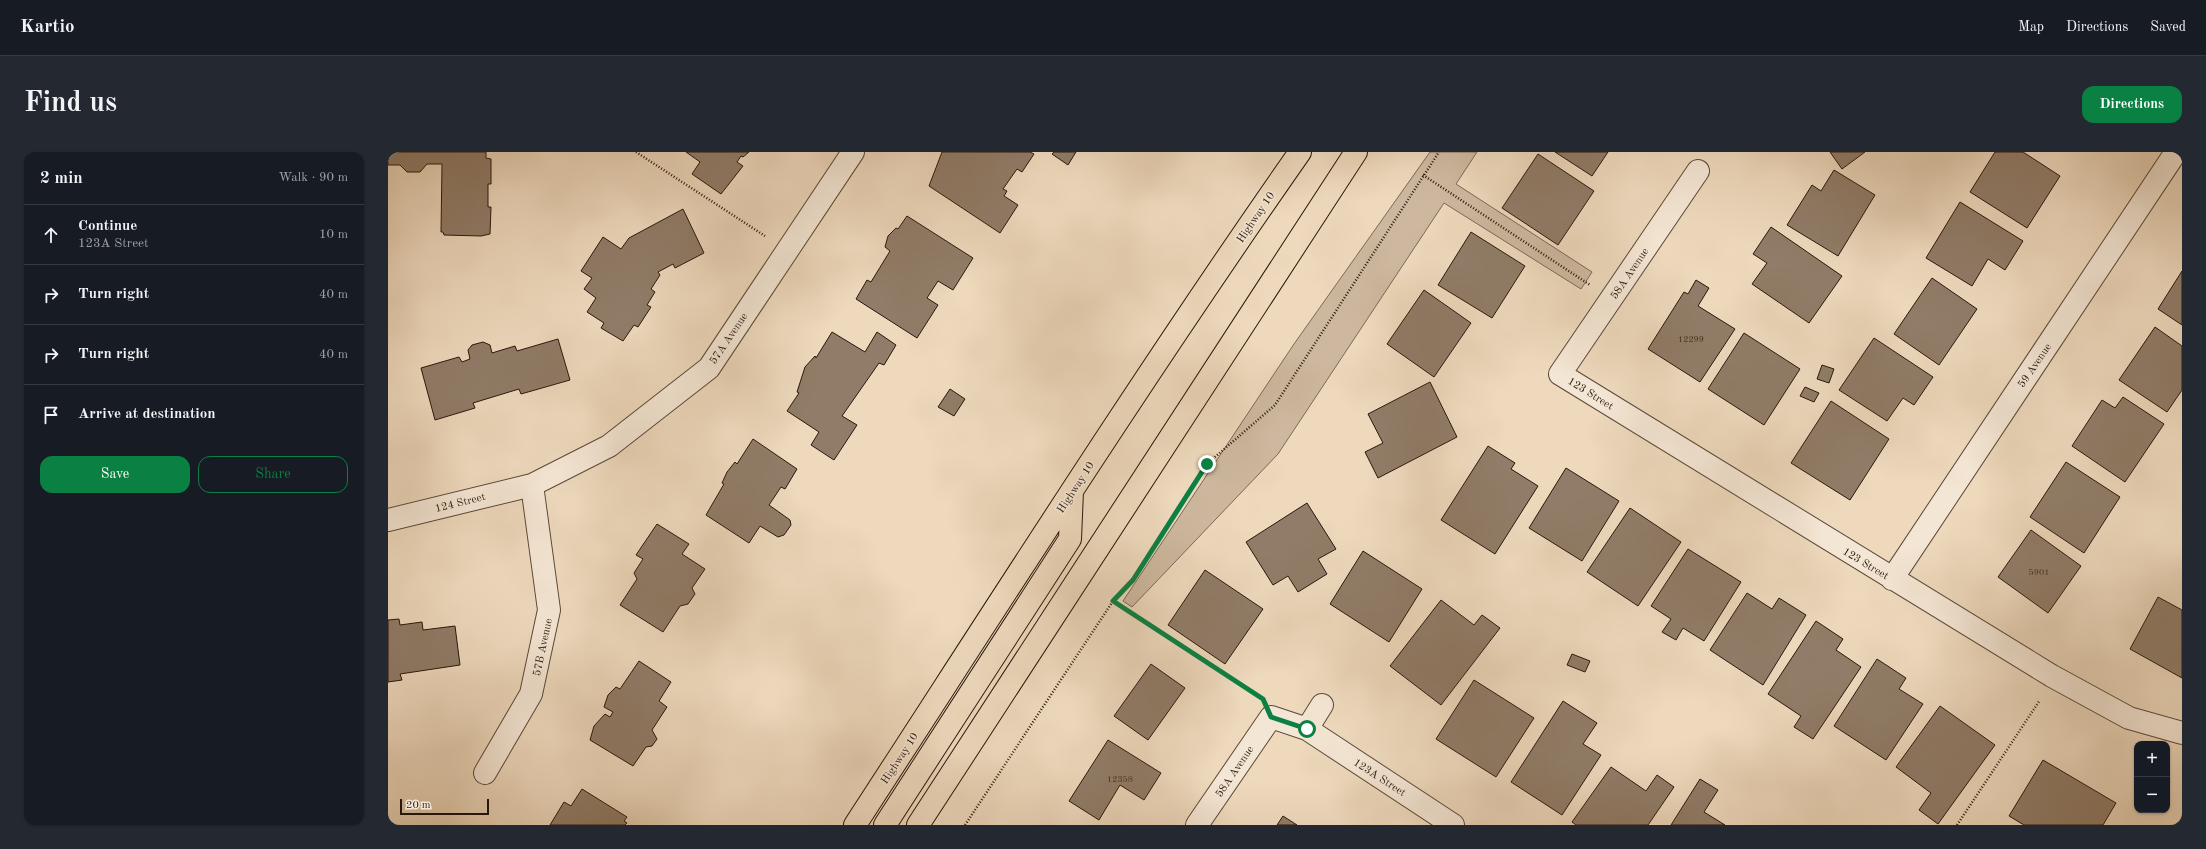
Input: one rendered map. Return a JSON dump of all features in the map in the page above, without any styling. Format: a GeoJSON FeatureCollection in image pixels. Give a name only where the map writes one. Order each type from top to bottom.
{"type":"FeatureCollection","features":[{"type":"Feature","properties":{"kind":"highway","name":"Highway 10"},"geometry":{"type":"LineString","coordinates":[[855,825],[1072,490],[1247,228],[1300,152]]}},
{"type":"Feature","properties":{"kind":"highway"},"geometry":{"type":"LineString","coordinates":[[918,825],[1356,152]]}},
{"type":"Feature","properties":{"kind":"highway"},"geometry":{"type":"LineString","coordinates":[[885,825],[1070,539],[1072,490]]}},
{"type":"Feature","properties":{"kind":"street","name":"57A Avenue"},"geometry":{"type":"LineString","coordinates":[[532,485],[609,446],[709,368],[853,152]]}},
{"type":"Feature","properties":{"kind":"street","name":"59 Avenue"},"geometry":{"type":"LineString","coordinates":[[1892,579],[2176,152]]}},
{"type":"Feature","properties":{"kind":"street","name":"58A Avenue"},"geometry":{"type":"LineString","coordinates":[[1560,374],[1698,171]]}},
{"type":"Feature","properties":{"kind":"street","name":"123 Street"},"geometry":{"type":"LineString","coordinates":[[1560,374],[2052,676],[2129,718],[2182,733]]}},
{"type":"Feature","properties":{"kind":"street","name":"124 Street"},"geometry":{"type":"LineString","coordinates":[[388,520],[532,485]]}},
{"type":"Feature","properties":{"kind":"street","name":"57B Avenue"},"geometry":{"type":"LineString","coordinates":[[485,773],[532,694],[549,610],[532,485]]}},
{"type":"Feature","properties":{"kind":"street"},"geometry":{"type":"LineString","coordinates":[[1307,729],[1322,705]]}},
{"type":"Feature","properties":{"kind":"street","name":"58A Avenue"},"geometry":{"type":"LineString","coordinates":[[1198,825],[1271,717]]}},
{"type":"Feature","properties":{"kind":"street","name":"123A Street"},"geometry":{"type":"LineString","coordinates":[[1271,717],[1307,729],[1453,825]]}},
{"type":"Feature","properties":{"kind":"path"},"geometry":{"type":"LineString","coordinates":[[636,152],[787,250]]}},
{"type":"Feature","properties":{"kind":"path"},"geometry":{"type":"LineString","coordinates":[[965,825],[1113,601],[1133,580],[1207,464],[1275,405],[1439,152]]}},
{"type":"Feature","properties":{"kind":"path"},"geometry":{"type":"LineString","coordinates":[[1423,175],[1611,299]]}},
{"type":"Feature","properties":{"kind":"path"},"geometry":{"type":"LineString","coordinates":[[1113,601],[1263,699],[1271,717]]}},
{"type":"Feature","properties":{"kind":"path"},"geometry":{"type":"LineString","coordinates":[[1957,825],[2043,696],[2052,676]]}},
{"type":"Feature","properties":{"kind":"shaded area"},"geometry":{"type":"Polygon","coordinates":[[[1430,152],[1477,152],[1456,184],[1592,272],[1581,289],[1444,203],[1278,454],[1132,607],[1123,601],[1294,344],[1430,152]]]}},
{"type":"Feature","properties":{"kind":"building"},"geometry":{"type":"Polygon","coordinates":[[[388,152],[486,152],[486,158],[491,159],[491,184],[488,184],[488,207],[491,207],[490,234],[481,236],[444,235],[443,232],[441,232],[442,164],[427,164],[420,172],[407,172],[400,165],[388,165],[388,152]]]}},
{"type":"Feature","properties":{"kind":"building"},"geometry":{"type":"Polygon","coordinates":[[[686,152],[749,152],[743,157],[741,156],[737,162],[743,166],[721,194],[692,174],[700,162],[686,152]]]}},
{"type":"Feature","properties":{"kind":"building"},"geometry":{"type":"Polygon","coordinates":[[[942,152],[1030,152],[1034,154],[1022,172],[1017,169],[1003,189],[1007,191],[1004,196],[1018,205],[1000,233],[929,186],[942,152]]]}},
{"type":"Feature","properties":{"kind":"building"},"geometry":{"type":"Polygon","coordinates":[[[1054,152],[1076,152],[1068,165],[1052,154],[1054,152]]]}},
{"type":"Feature","properties":{"kind":"building"},"geometry":{"type":"Polygon","coordinates":[[[1555,152],[1608,152],[1592,176],[1555,152]]]}},
{"type":"Feature","properties":{"kind":"building"},"geometry":{"type":"Polygon","coordinates":[[[1830,152],[1865,152],[1842,169],[1830,152]]]}},
{"type":"Feature","properties":{"kind":"building"},"geometry":{"type":"Polygon","coordinates":[[[1995,152],[2023,152],[2060,176],[2027,228],[1970,192],[1995,152]]]}},
{"type":"Feature","properties":{"kind":"building"},"geometry":{"type":"Polygon","coordinates":[[[1538,154],[1594,191],[1558,245],[1502,208],[1538,154]]]}},
{"type":"Feature","properties":{"kind":"building"},"geometry":{"type":"Polygon","coordinates":[[[1834,170],[1875,195],[1838,256],[1787,225],[1812,185],[1821,191],[1834,170]]]}},
{"type":"Feature","properties":{"kind":"building"},"geometry":{"type":"Polygon","coordinates":[[[1960,202],[2023,241],[2005,270],[1988,259],[1972,286],[1926,258],[1960,202]]]}},
{"type":"Feature","properties":{"kind":"building"},"geometry":{"type":"Polygon","coordinates":[[[683,209],[704,253],[675,268],[673,264],[658,272],[660,275],[651,289],[655,292],[647,305],[651,307],[638,327],[634,325],[623,341],[601,328],[604,323],[587,312],[596,298],[584,289],[592,278],[581,271],[603,237],[621,249],[629,238],[683,209]]]}},
{"type":"Feature","properties":{"kind":"building"},"geometry":{"type":"Polygon","coordinates":[[[907,216],[973,258],[953,290],[938,281],[927,298],[938,305],[917,338],[856,299],[867,280],[871,282],[890,251],[885,247],[888,236],[896,228],[898,229],[907,216]]]}},
{"type":"Feature","properties":{"kind":"building"},"geometry":{"type":"Polygon","coordinates":[[[1771,227],[1842,276],[1809,323],[1752,284],[1767,263],[1753,254],[1771,227]]]}},
{"type":"Feature","properties":{"kind":"building"},"geometry":{"type":"Polygon","coordinates":[[[1471,232],[1525,266],[1492,318],[1438,285],[1471,232]]]}},
{"type":"Feature","properties":{"kind":"building"},"geometry":{"type":"Polygon","coordinates":[[[2182,271],[2182,325],[2158,309],[2182,271]]]}},
{"type":"Feature","properties":{"kind":"building"},"geometry":{"type":"Polygon","coordinates":[[[1932,278],[1977,309],[1939,365],[1894,334],[1932,278]]]}},
{"type":"Feature","properties":{"kind":"building"},"geometry":{"type":"Polygon","coordinates":[[[1696,280],[1709,288],[1698,306],[1735,329],[1700,382],[1648,349],[1684,292],[1688,294],[1696,280]]]}},
{"type":"Feature","properties":{"kind":"building"},"geometry":{"type":"Polygon","coordinates":[[[1424,290],[1471,323],[1434,377],[1387,344],[1424,290]]]}},
{"type":"Feature","properties":{"kind":"building"},"geometry":{"type":"Polygon","coordinates":[[[2155,327],[2182,346],[2182,390],[2167,412],[2119,380],[2155,327]]]}},
{"type":"Feature","properties":{"kind":"building"},"geometry":{"type":"Polygon","coordinates":[[[832,332],[865,352],[877,332],[896,345],[884,365],[879,363],[842,416],[857,425],[834,460],[811,445],[819,432],[787,411],[799,393],[797,392],[805,367],[815,356],[816,358],[832,332]]]}},
{"type":"Feature","properties":{"kind":"building"},"geometry":{"type":"Polygon","coordinates":[[[1744,333],[1800,369],[1764,425],[1708,389],[1744,333]]]}},
{"type":"Feature","properties":{"kind":"building"},"geometry":{"type":"Polygon","coordinates":[[[1874,338],[1933,377],[1914,405],[1903,398],[1887,421],[1839,390],[1874,338]]]}},
{"type":"Feature","properties":{"kind":"building"},"geometry":{"type":"Polygon","coordinates":[[[558,339],[570,380],[521,394],[519,389],[473,403],[475,408],[435,420],[421,368],[459,357],[462,362],[470,359],[468,350],[472,345],[483,342],[490,345],[492,353],[515,346],[517,351],[558,339]]]}},
{"type":"Feature","properties":{"kind":"building"},"geometry":{"type":"Polygon","coordinates":[[[1822,365],[1834,369],[1829,383],[1817,379],[1822,365]]]}},
{"type":"Feature","properties":{"kind":"building"},"geometry":{"type":"Polygon","coordinates":[[[1430,382],[1457,437],[1378,478],[1365,452],[1383,443],[1368,414],[1430,382]]]}},
{"type":"Feature","properties":{"kind":"building"},"geometry":{"type":"Polygon","coordinates":[[[1805,387],[1819,393],[1814,402],[1800,396],[1805,387]]]}},
{"type":"Feature","properties":{"kind":"building"},"geometry":{"type":"Polygon","coordinates":[[[950,389],[965,399],[954,416],[938,407],[950,389]]]}},
{"type":"Feature","properties":{"kind":"building"},"geometry":{"type":"Polygon","coordinates":[[[2123,397],[2164,424],[2125,482],[2072,446],[2102,400],[2115,408],[2123,397]]]}},
{"type":"Feature","properties":{"kind":"building"},"geometry":{"type":"Polygon","coordinates":[[[1831,401],[1889,439],[1850,500],[1791,463],[1831,401]]]}},
{"type":"Feature","properties":{"kind":"building"},"geometry":{"type":"Polygon","coordinates":[[[753,439],[797,469],[785,489],[781,487],[769,505],[790,520],[791,525],[784,535],[778,537],[760,526],[749,543],[706,515],[724,484],[722,483],[727,472],[735,462],[737,464],[753,439]]]}},
{"type":"Feature","properties":{"kind":"building"},"geometry":{"type":"Polygon","coordinates":[[[1488,446],[1515,463],[1511,469],[1538,486],[1495,554],[1441,520],[1488,446]]]}},
{"type":"Feature","properties":{"kind":"building"},"geometry":{"type":"Polygon","coordinates":[[[2066,462],[2120,497],[2084,553],[2030,517],[2066,462]]]}},
{"type":"Feature","properties":{"kind":"building"},"geometry":{"type":"Polygon","coordinates":[[[1566,468],[1619,501],[1582,561],[1529,528],[1566,468]]]}},
{"type":"Feature","properties":{"kind":"building"},"geometry":{"type":"Polygon","coordinates":[[[1307,503],[1336,549],[1318,559],[1327,574],[1298,592],[1288,576],[1273,585],[1246,542],[1307,503]]]}},
{"type":"Feature","properties":{"kind":"building"},"geometry":{"type":"Polygon","coordinates":[[[1630,508],[1681,542],[1638,606],[1587,572],[1630,508]]]}},
{"type":"Feature","properties":{"kind":"building"},"geometry":{"type":"Polygon","coordinates":[[[657,524],[689,544],[682,554],[705,569],[692,588],[695,594],[688,604],[680,606],[663,632],[620,605],[637,579],[634,573],[643,559],[636,555],[657,524]]]}},
{"type":"Feature","properties":{"kind":"building"},"geometry":{"type":"Polygon","coordinates":[[[2031,530],[2081,566],[2048,613],[1998,577],[2031,530]]]}},
{"type":"Feature","properties":{"kind":"building"},"geometry":{"type":"Polygon","coordinates":[[[1688,549],[1741,582],[1704,641],[1683,628],[1676,640],[1662,632],[1671,619],[1651,606],[1688,549]]]}},
{"type":"Feature","properties":{"kind":"building"},"geometry":{"type":"Polygon","coordinates":[[[1363,551],[1422,589],[1389,642],[1330,604],[1363,551]]]}},
{"type":"Feature","properties":{"kind":"building"},"geometry":{"type":"Polygon","coordinates":[[[1205,570],[1263,609],[1225,664],[1168,625],[1205,570]]]}},
{"type":"Feature","properties":{"kind":"building"},"geometry":{"type":"Polygon","coordinates":[[[1747,593],[1772,609],[1779,598],[1806,615],[1763,685],[1710,650],[1747,593]]]}},
{"type":"Feature","properties":{"kind":"building"},"geometry":{"type":"Polygon","coordinates":[[[2158,597],[2182,610],[2182,678],[2130,649],[2158,597]]]}},
{"type":"Feature","properties":{"kind":"building"},"geometry":{"type":"Polygon","coordinates":[[[1441,600],[1474,625],[1482,615],[1500,628],[1441,705],[1390,666],[1441,600]]]}},
{"type":"Feature","properties":{"kind":"building"},"geometry":{"type":"Polygon","coordinates":[[[399,619],[400,625],[422,622],[423,630],[455,626],[460,665],[400,674],[402,680],[388,682],[388,620],[399,619]]]}},
{"type":"Feature","properties":{"kind":"building"},"geometry":{"type":"Polygon","coordinates":[[[1816,621],[1843,639],[1836,650],[1861,667],[1813,739],[1794,727],[1801,716],[1768,694],[1816,621]]]}},
{"type":"Feature","properties":{"kind":"building"},"geometry":{"type":"Polygon","coordinates":[[[1572,654],[1590,661],[1585,672],[1567,665],[1572,654]]]}},
{"type":"Feature","properties":{"kind":"building"},"geometry":{"type":"Polygon","coordinates":[[[1877,659],[1906,678],[1899,689],[1923,704],[1886,760],[1834,726],[1877,659]]]}},
{"type":"Feature","properties":{"kind":"building"},"geometry":{"type":"Polygon","coordinates":[[[639,661],[671,682],[659,701],[667,707],[652,730],[657,739],[652,746],[646,747],[633,766],[590,740],[594,726],[605,714],[610,717],[613,712],[604,707],[608,695],[616,687],[620,689],[639,661]]]}},
{"type":"Feature","properties":{"kind":"building"},"geometry":{"type":"Polygon","coordinates":[[[1151,664],[1185,688],[1148,740],[1114,716],[1151,664]]]}},
{"type":"Feature","properties":{"kind":"building"},"geometry":{"type":"Polygon","coordinates":[[[1474,680],[1534,718],[1496,777],[1436,739],[1474,680]]]}},
{"type":"Feature","properties":{"kind":"building"},"geometry":{"type":"Polygon","coordinates":[[[1563,701],[1597,723],[1583,744],[1601,755],[1562,815],[1511,782],[1563,701]]]}},
{"type":"Feature","properties":{"kind":"building"},"geometry":{"type":"Polygon","coordinates":[[[1940,706],[1995,745],[1938,824],[1919,810],[1931,793],[1896,767],[1940,706]]]}},
{"type":"Feature","properties":{"kind":"building"},"geometry":{"type":"Polygon","coordinates":[[[1108,740],[1161,773],[1144,800],[1120,785],[1099,820],[1069,801],[1108,740]]]}},
{"type":"Feature","properties":{"kind":"building"},"geometry":{"type":"Polygon","coordinates":[[[2043,760],[2116,803],[2103,825],[2024,825],[2009,816],[2043,760]]]}},
{"type":"Feature","properties":{"kind":"building"},"geometry":{"type":"Polygon","coordinates":[[[1611,767],[1646,791],[1657,775],[1674,787],[1648,825],[1576,825],[1572,822],[1611,767]]]}},
{"type":"Feature","properties":{"kind":"building"},"geometry":{"type":"Polygon","coordinates":[[[1700,779],[1718,790],[1704,812],[1725,825],[1671,825],[1700,779]]]}},
{"type":"Feature","properties":{"kind":"building"},"geometry":{"type":"Polygon","coordinates":[[[582,789],[627,817],[624,821],[627,823],[625,825],[550,825],[564,802],[571,806],[582,789]]]}},
{"type":"Feature","properties":{"kind":"building"},"geometry":{"type":"Polygon","coordinates":[[[1283,816],[1297,825],[1277,825],[1283,816]]]}},
{"type":"Feature","properties":{"kind":"route"},"geometry":{"type":"LineString","coordinates":[[1207,464],[1133,580],[1113,601],[1263,699],[1271,717],[1307,729]]}}]}
